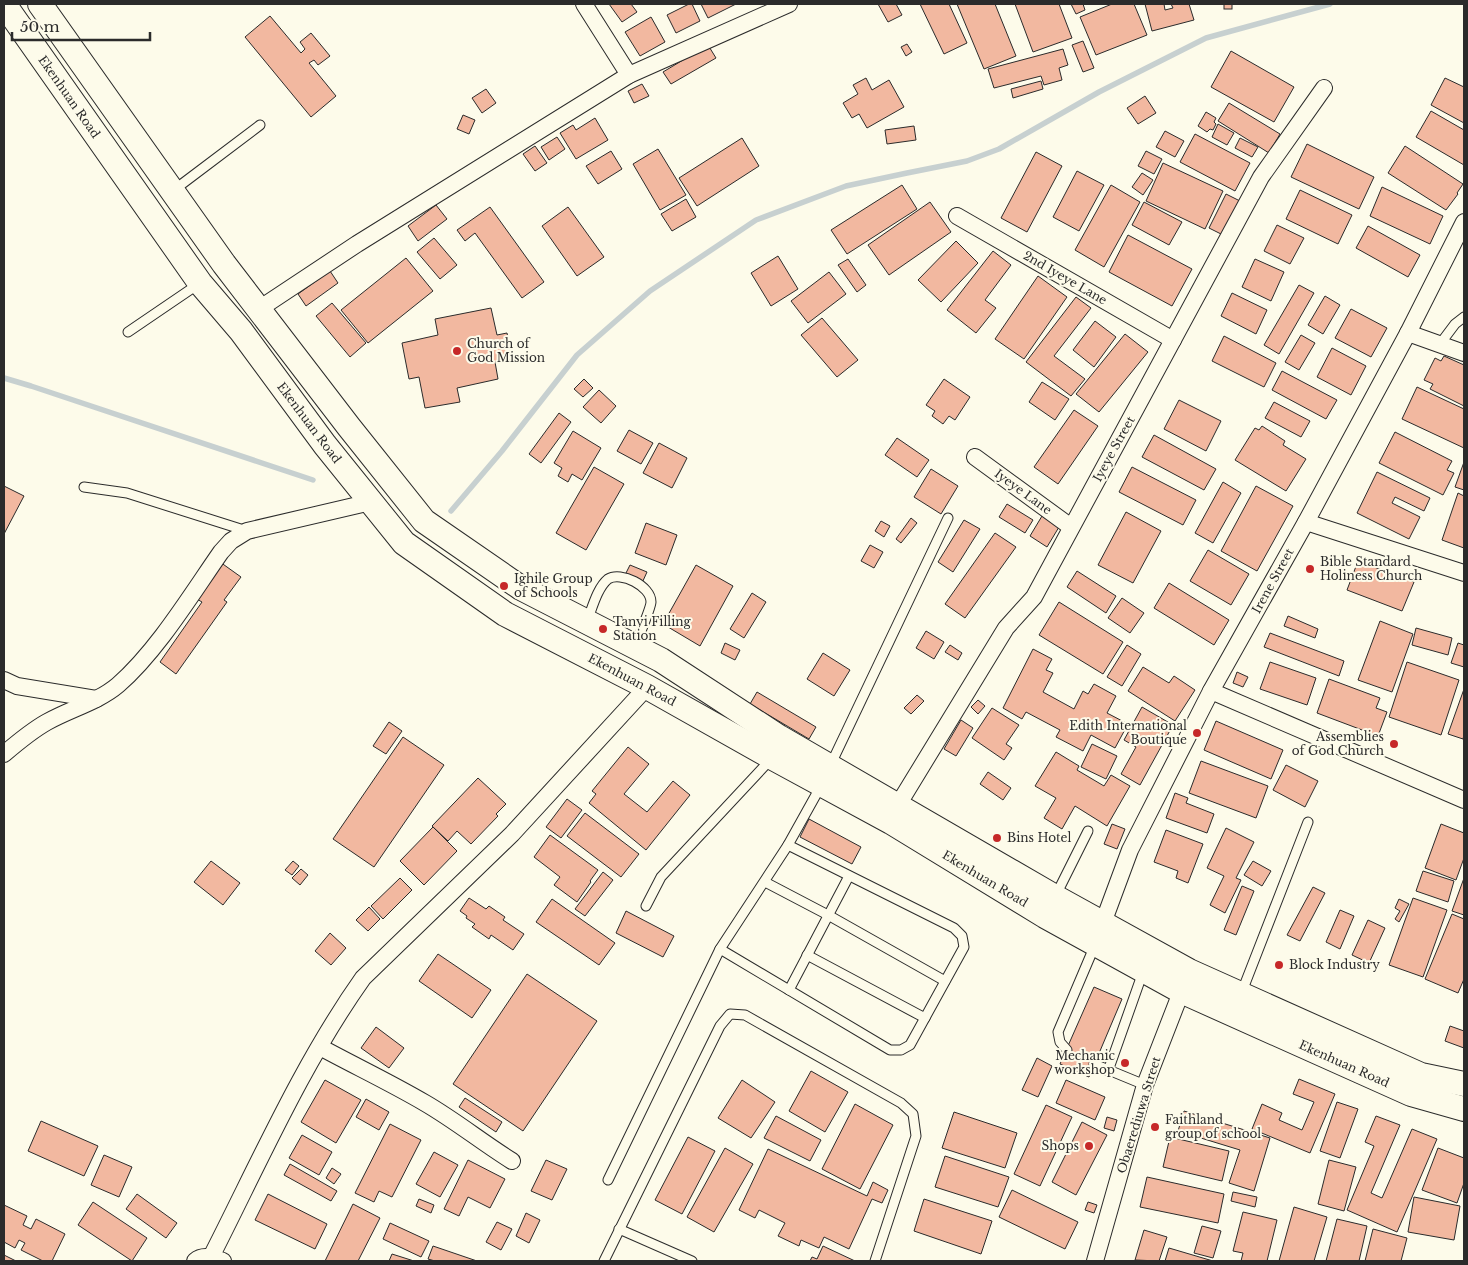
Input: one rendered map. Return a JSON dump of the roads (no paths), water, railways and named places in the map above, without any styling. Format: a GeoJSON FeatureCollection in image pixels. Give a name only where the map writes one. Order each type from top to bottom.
{"type":"FeatureCollection","features":[{"type":"Feature","properties":{"kind":"main road","name":"Ekenhuan Road"},"geometry":{"type":"LineString","coordinates":[[4,4],[200,282],[241,331],[325,445],[404,543],[505,614],[647,687],[773,758],[826,775],[898,805],[1055,897],[1099,934]]}},
{"type":"Feature","properties":{"kind":"main road","name":"Ekenhuan Road"},"geometry":{"type":"LineString","coordinates":[[40,4],[172,192],[343,419],[424,521],[521,588],[661,660],[779,737],[826,775],[891,822],[1185,981],[1412,1094],[1464,1109]]}},
{"type":"Feature","properties":{"kind":"main road","name":"Ekenhuan Road"},"geometry":{"type":"LineString","coordinates":[[1185,981],[1241,994],[1421,1075],[1464,1084]]}},
{"type":"Feature","properties":{"kind":"street"},"geometry":{"type":"LineString","coordinates":[[584,4],[629,75]]}},
{"type":"Feature","properties":{"kind":"street"},"geometry":{"type":"LineString","coordinates":[[259,309],[357,244],[629,75],[789,4]]}},
{"type":"Feature","properties":{"kind":"street","name":"Iyeye Street"},"geometry":{"type":"LineString","coordinates":[[898,805],[1006,628],[1034,597],[1261,177],[1324,88]]}},
{"type":"Feature","properties":{"kind":"street","name":"2nd Iyeye Lane"},"geometry":{"type":"LineString","coordinates":[[957,216],[1173,340]]}},
{"type":"Feature","properties":{"kind":"street","name":"Irene Street"},"geometry":{"type":"LineString","coordinates":[[1099,934],[1130,850],[1211,691],[1306,522],[1408,333],[1464,222]]}},
{"type":"Feature","properties":{"kind":"street"},"geometry":{"type":"LineString","coordinates":[[1408,333],[1464,353]]}},
{"type":"Feature","properties":{"kind":"street","name":"Iyeye Lane"},"geometry":{"type":"LineString","coordinates":[[975,457],[1071,527]]}},
{"type":"Feature","properties":{"kind":"street"},"geometry":{"type":"LineString","coordinates":[[4,754],[26,735],[47,722],[117,686],[148,654],[221,552],[231,541],[247,531],[371,502]]}},
{"type":"Feature","properties":{"kind":"street"},"geometry":{"type":"LineString","coordinates":[[1306,522],[1464,573]]}},
{"type":"Feature","properties":{"kind":"street"},"geometry":{"type":"LineString","coordinates":[[4,680],[17,686],[96,698]]}},
{"type":"Feature","properties":{"kind":"street"},"geometry":{"type":"LineString","coordinates":[[210,1260],[304,1074],[364,978],[512,834],[647,687]]}},
{"type":"Feature","properties":{"kind":"street"},"geometry":{"type":"LineString","coordinates":[[1211,691],[1464,800]]}},
{"type":"Feature","properties":{"kind":"street","name":"Obaerediuwa Street"},"geometry":{"type":"LineString","coordinates":[[1097,1261],[1145,1085],[1185,981]]}},
{"type":"Feature","properties":{"kind":"street"},"geometry":{"type":"LineString","coordinates":[[320,1047],[424,1102],[512,1161]]}},
{"type":"Feature","properties":{"kind":"lane"},"geometry":{"type":"LineString","coordinates":[[172,192],[260,125]]}},
{"type":"Feature","properties":{"kind":"lane"},"geometry":{"type":"LineString","coordinates":[[128,332],[200,282]]}},
{"type":"Feature","properties":{"kind":"lane"},"geometry":{"type":"LineString","coordinates":[[1440,344],[1455,324],[1464,317]]}},
{"type":"Feature","properties":{"kind":"lane"},"geometry":{"type":"LineString","coordinates":[[84,487],[127,493],[247,531]]}},
{"type":"Feature","properties":{"kind":"lane"},"geometry":{"type":"LineString","coordinates":[[608,1180],[720,949],[788,845],[826,775],[948,518]]}},
{"type":"Feature","properties":{"kind":"lane"},"geometry":{"type":"LineString","coordinates":[[587,622],[602,587],[609,579],[619,576],[641,584],[651,602],[635,647]]}},
{"type":"Feature","properties":{"kind":"lane"},"geometry":{"type":"LineString","coordinates":[[646,906],[662,878],[773,758]]}},
{"type":"Feature","properties":{"kind":"lane"},"geometry":{"type":"LineString","coordinates":[[1241,994],[1308,822]]}},
{"type":"Feature","properties":{"kind":"lane"},"geometry":{"type":"LineString","coordinates":[[1055,897],[1088,831]]}},
{"type":"Feature","properties":{"kind":"lane"},"geometry":{"type":"LineString","coordinates":[[720,949],[890,1050],[901,1050],[910,1044],[964,947],[962,936],[954,928],[788,845]]}},
{"type":"Feature","properties":{"kind":"lane"},"geometry":{"type":"LineString","coordinates":[[789,990],[849,876]]}},
{"type":"Feature","properties":{"kind":"lane"},"geometry":{"type":"LineString","coordinates":[[765,882],[945,981]]}},
{"type":"Feature","properties":{"kind":"lane"},"geometry":{"type":"LineString","coordinates":[[1066,1050],[1060,1042],[1058,1032],[1099,934]]}},
{"type":"Feature","properties":{"kind":"lane"},"geometry":{"type":"LineString","coordinates":[[807,955],[925,1018]]}},
{"type":"Feature","properties":{"kind":"lane"},"geometry":{"type":"LineString","coordinates":[[1108,1070],[1148,960]]}},
{"type":"Feature","properties":{"kind":"lane"},"geometry":{"type":"LineString","coordinates":[[604,1261],[720,1026],[730,1014],[745,1015],[901,1103],[913,1114],[916,1136],[875,1261]]}},
{"type":"Feature","properties":{"kind":"lane"},"geometry":{"type":"LineString","coordinates":[[1094,1064],[1145,1085]]}},
{"type":"Feature","properties":{"kind":"lane"},"geometry":{"type":"LineString","coordinates":[[619,1229],[692,1261]]}},
{"type":"Feature","properties":{"kind":"waterway"},"geometry":{"type":"LineString","coordinates":[[451,511],[502,451],[577,355],[650,291],[756,220],[846,186],[967,161],[999,149],[1099,92],[1206,38],[1330,4]]}},
{"type":"Feature","properties":{"kind":"waterway"},"geometry":{"type":"LineString","coordinates":[[4,378],[313,480]]}},
{"type":"Feature","properties":{"kind":"place","name":"Church of God Mission"},"geometry":{"type":"Point","coordinates":[457,351]}},
{"type":"Feature","properties":{"kind":"place","name":"Bible Standard Holiness Church"},"geometry":{"type":"Point","coordinates":[1310,569]}},
{"type":"Feature","properties":{"kind":"place","name":"Ighile Group of Schools"},"geometry":{"type":"Point","coordinates":[504,586]}},
{"type":"Feature","properties":{"kind":"place","name":"Tanyi Filling Station"},"geometry":{"type":"Point","coordinates":[603,629]}},
{"type":"Feature","properties":{"kind":"place","name":"Edith International Boutique"},"geometry":{"type":"Point","coordinates":[1197,733]}},
{"type":"Feature","properties":{"kind":"place","name":"Assemblies of God Church"},"geometry":{"type":"Point","coordinates":[1394,744]}},
{"type":"Feature","properties":{"kind":"place","name":"Bins Hotel"},"geometry":{"type":"Point","coordinates":[997,838]}},
{"type":"Feature","properties":{"kind":"place","name":"Block Industry"},"geometry":{"type":"Point","coordinates":[1279,965]}},
{"type":"Feature","properties":{"kind":"place","name":"Mechanic workshop"},"geometry":{"type":"Point","coordinates":[1125,1063]}},
{"type":"Feature","properties":{"kind":"place","name":"Faithland group of school"},"geometry":{"type":"Point","coordinates":[1155,1127]}},
{"type":"Feature","properties":{"kind":"place","name":"Shops"},"geometry":{"type":"Point","coordinates":[1089,1146]}}]}
